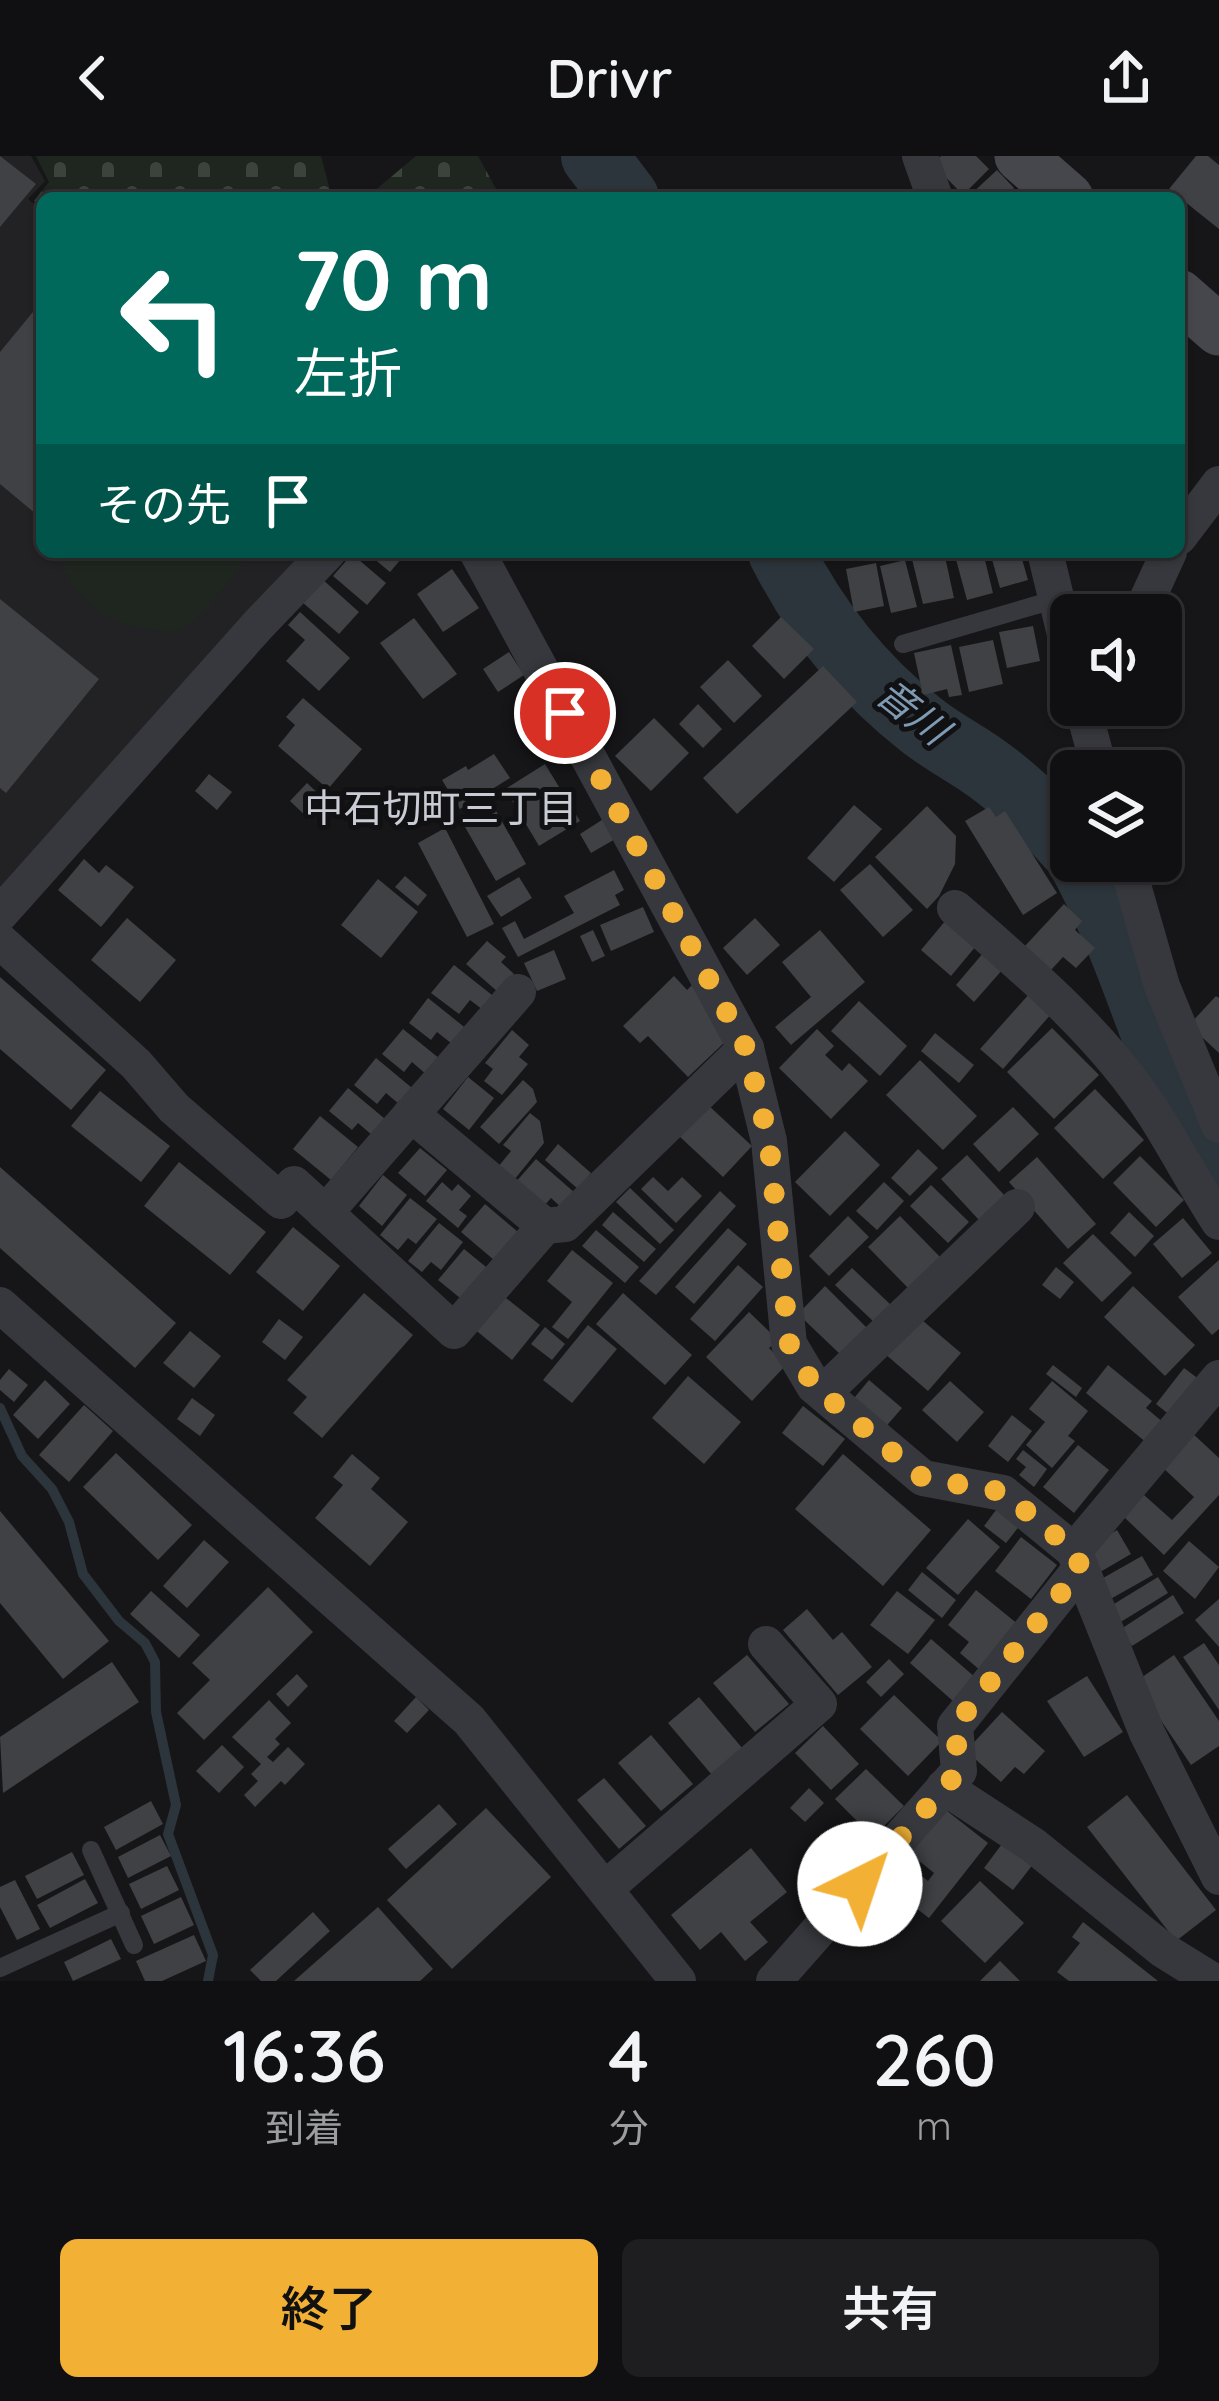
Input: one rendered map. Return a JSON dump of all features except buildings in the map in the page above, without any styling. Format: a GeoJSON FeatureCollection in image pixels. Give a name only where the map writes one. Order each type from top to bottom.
{"type":"FeatureCollection","features":[{"type":"Feature","properties":{"kind":"main road"},"geometry":{"type":"LineString","coordinates":[[1020,156],[1061,192]]}},
{"type":"Feature","properties":{"kind":"main road"},"geometry":{"type":"LineString","coordinates":[[1185,300],[1219,330]]}},
{"type":"Feature","properties":{"kind":"street"},"geometry":{"type":"LineString","coordinates":[[920,156],[933,192]]}},
{"type":"Feature","properties":{"kind":"street"},"geometry":{"type":"LineString","coordinates":[[1185,529],[1219,484]]}},
{"type":"Feature","properties":{"kind":"street"},"geometry":{"type":"LineString","coordinates":[[0,914],[322,558]]}},
{"type":"Feature","properties":{"kind":"street"},"geometry":{"type":"LineString","coordinates":[[480,558],[746,1048],[769,1141],[789,1343],[814,1386],[923,1478],[1003,1492],[1078,1560],[1148,1733],[1219,1876]]}},
{"type":"Feature","properties":{"kind":"street"},"geometry":{"type":"LineString","coordinates":[[1047,558],[1056,594]]}},
{"type":"Feature","properties":{"kind":"street"},"geometry":{"type":"LineString","coordinates":[[1150,594],[1166,558]]}},
{"type":"Feature","properties":{"kind":"street"},"geometry":{"type":"LineString","coordinates":[[1132,882],[1162,986],[1219,1125]]}},
{"type":"Feature","properties":{"kind":"street"},"geometry":{"type":"LineString","coordinates":[[956,908],[1043,984],[1105,1053],[1155,1114],[1219,1222]]}},
{"type":"Feature","properties":{"kind":"street"},"geometry":{"type":"LineString","coordinates":[[0,941],[136,1064],[174,1108],[280,1201],[294,1184],[454,1331],[545,1226],[565,1224],[746,1048]]}},
{"type":"Feature","properties":{"kind":"street"},"geometry":{"type":"LineString","coordinates":[[325,1213],[518,992]]}},
{"type":"Feature","properties":{"kind":"street"},"geometry":{"type":"LineString","coordinates":[[411,1114],[545,1226]]}},
{"type":"Feature","properties":{"kind":"street"},"geometry":{"type":"LineString","coordinates":[[823,1394],[1017,1207]]}},
{"type":"Feature","properties":{"kind":"street"},"geometry":{"type":"LineString","coordinates":[[0,1305],[469,1720],[678,1981]]}},
{"type":"Feature","properties":{"kind":"street"},"geometry":{"type":"LineString","coordinates":[[774,1981],[959,1771],[955,1726],[1219,1378]]}},
{"type":"Feature","properties":{"kind":"street"},"geometry":{"type":"LineString","coordinates":[[606,1888],[819,1704],[766,1644]]}},
{"type":"Feature","properties":{"kind":"street"},"geometry":{"type":"LineString","coordinates":[[944,1786],[1033,1845],[1163,1950],[1211,1981],[1219,1950]]}},
{"type":"Feature","properties":{"kind":"lane"},"geometry":{"type":"LineString","coordinates":[[903,644],[1050,601]]}},
{"type":"Feature","properties":{"kind":"lane"},"geometry":{"type":"LineString","coordinates":[[91,1850],[134,1945]]}},
{"type":"Feature","properties":{"kind":"lane"},"geometry":{"type":"LineString","coordinates":[[0,1968],[121,1912]]}},
{"type":"Feature","properties":{"kind":"shaded area"},"geometry":{"type":"Polygon","coordinates":[[[0,156],[31,156],[45,181],[28,199],[36,205],[36,558],[307,558],[0,896],[0,156]]]}},
{"type":"Feature","properties":{"kind":"green space"},"geometry":{"type":"Polygon","coordinates":[[[36,156],[321,156],[330,192],[41,192],[49,182],[36,156]]]}},
{"type":"Feature","properties":{"kind":"green space"},"geometry":{"type":"Polygon","coordinates":[[[416,156],[478,156],[498,192],[373,192],[416,156]]]}},
{"type":"Feature","properties":{"kind":"green space"},"geometry":{"type":"Polygon","coordinates":[[[62,558],[246,558],[199,616],[182,629],[168,632],[130,625],[102,613],[79,594],[62,558]]]}},
{"type":"Feature","properties":{"kind":"waterway","name":"音川"},"geometry":{"type":"LineString","coordinates":[[594,156],[621,192]]}},
{"type":"Feature","properties":{"kind":"waterway","name":"音川"},"geometry":{"type":"LineString","coordinates":[[784,558],[824,624],[878,687],[928,730],[1012,788],[1050,825]]}},
{"type":"Feature","properties":{"kind":"waterway","name":"音川"},"geometry":{"type":"LineString","coordinates":[[1092,882],[1181,1102],[1219,1180]]}},
{"type":"Feature","properties":{"kind":"waterway"},"geometry":{"type":"LineString","coordinates":[[0,1408],[22,1456],[52,1489],[69,1522],[83,1574],[119,1621],[145,1643],[155,1662],[156,1712],[176,1805],[168,1834],[213,1955],[208,1981]]}},
{"type":"Feature","properties":{"kind":"district","name":"中石切町三丁目"},"geometry":{"type":"Point","coordinates":[441,807]}},
{"type":"Feature","properties":{"kind":"route"},"geometry":{"type":"LineString","coordinates":[[565,713],[746,1048],[769,1141],[789,1343],[814,1386],[923,1478],[1003,1492],[1074,1551],[1081,1568],[955,1726],[959,1771],[860,1884]]}}]}
